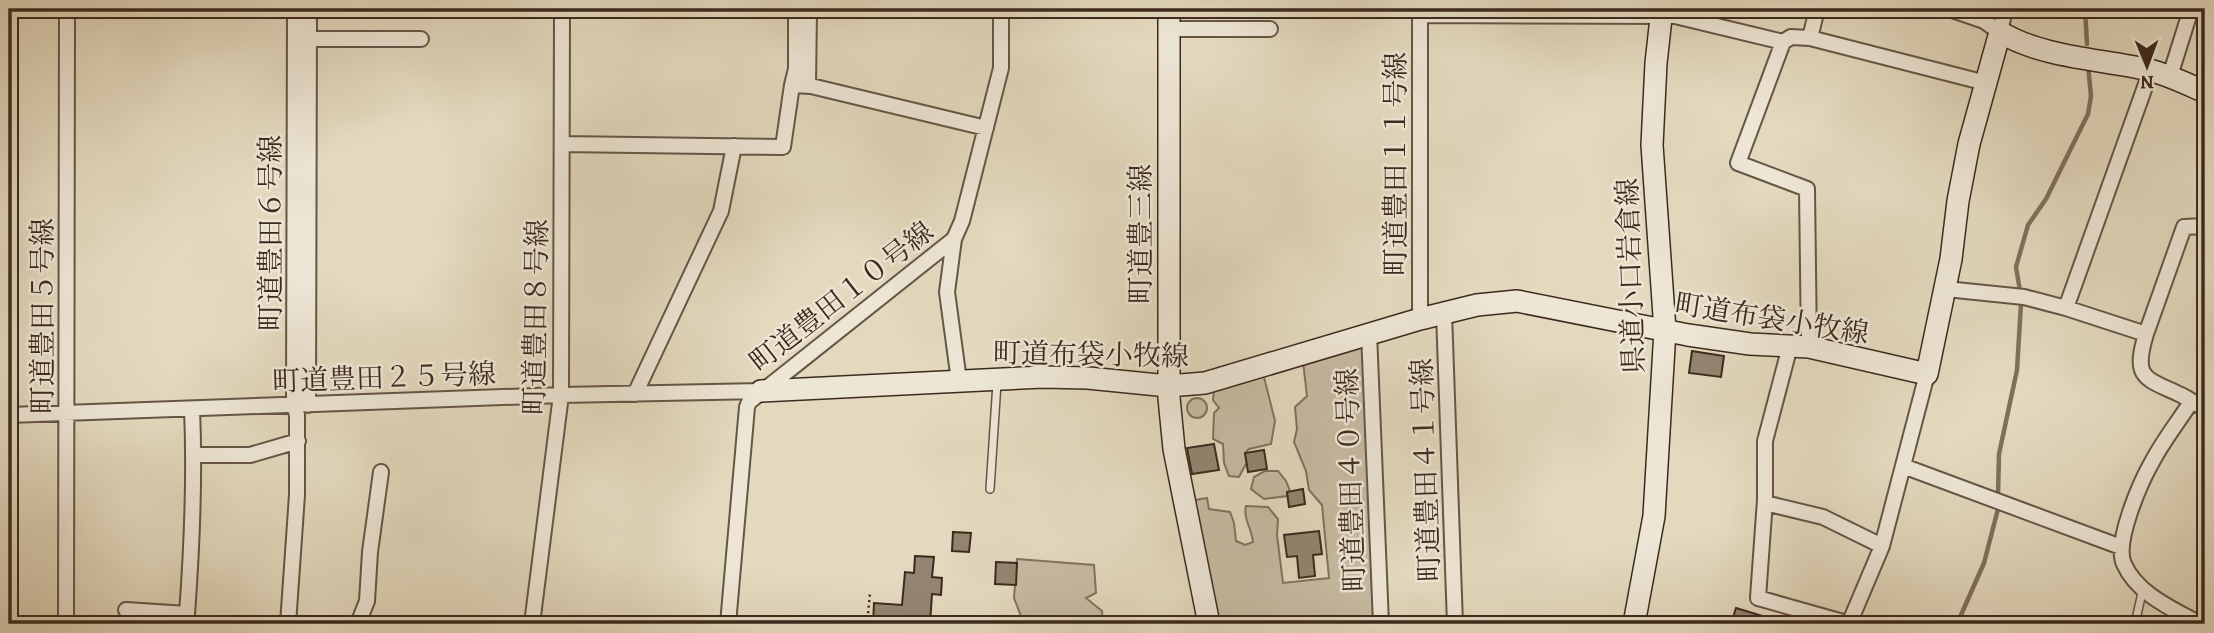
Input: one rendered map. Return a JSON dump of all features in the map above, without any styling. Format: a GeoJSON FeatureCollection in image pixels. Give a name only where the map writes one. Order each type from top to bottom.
{"type":"FeatureCollection","features":[{"type":"Feature","properties":{"kind":"street","name":"町道豊田５号線"},"geometry":{"type":"LineString","coordinates":[[66,624],[68,9]]}},
{"type":"Feature","properties":{"kind":"street","name":"町道豊田６号線"},"geometry":{"type":"LineString","coordinates":[[288,624],[297,495],[297,415],[301,405],[295,9]]}},
{"type":"Feature","properties":{"kind":"street"},"geometry":{"type":"LineString","coordinates":[[301,405],[309,9]]}},
{"type":"Feature","properties":{"kind":"street","name":"町道豊田８号線"},"geometry":{"type":"LineString","coordinates":[[532,624],[561,396],[562,9]]}},
{"type":"Feature","properties":{"kind":"street"},"geometry":{"type":"LineString","coordinates":[[562,144],[783,147],[796,69],[796,9]]}},
{"type":"Feature","properties":{"kind":"street"},"geometry":{"type":"LineString","coordinates":[[808,86],[809,9]]}},
{"type":"Feature","properties":{"kind":"street","name":"町道豊田１０号線"},"geometry":{"type":"LineString","coordinates":[[728,624],[747,407],[752,397],[954,239],[962,221],[1001,68],[1001,9]]}},
{"type":"Feature","properties":{"kind":"street"},"geometry":{"type":"LineString","coordinates":[[1810,38],[1817,9]]}},
{"type":"Feature","properties":{"kind":"street"},"geometry":{"type":"LineString","coordinates":[[1949,9],[1984,21],[2011,38],[2037,48],[2161,73],[2205,92]]}},
{"type":"Feature","properties":{"kind":"street"},"geometry":{"type":"LineString","coordinates":[[1986,83],[1810,38],[1791,37],[1783,43],[1738,163],[1807,189],[1800,347],[1765,441],[1765,503],[1758,598],[1849,624],[1882,546],[1927,374],[1946,289],[1967,156],[2000,32],[2005,9]]}},
{"type":"Feature","properties":{"kind":"street"},"geometry":{"type":"LineString","coordinates":[[2066,308],[2161,73],[2191,9]]}},
{"type":"Feature","properties":{"kind":"street"},"geometry":{"type":"LineString","coordinates":[[1420,12],[1661,12],[1783,43]]}},
{"type":"Feature","properties":{"kind":"street","name":"町道豊田１１号線"},"geometry":{"type":"LineString","coordinates":[[1420,12],[1420,319]]}},
{"type":"Feature","properties":{"kind":"street","name":"県道小口岩倉線"},"geometry":{"type":"LineString","coordinates":[[1634,624],[1654,516],[1665,330],[1653,145],[1661,12]]}},
{"type":"Feature","properties":{"kind":"street"},"geometry":{"type":"LineString","coordinates":[[1169,19],[1270,29]]}},
{"type":"Feature","properties":{"kind":"street","name":"町道豊三線"},"geometry":{"type":"LineString","coordinates":[[1169,19],[1168,386],[1174,449],[1209,624]]}},
{"type":"Feature","properties":{"kind":"street"},"geometry":{"type":"LineString","coordinates":[[309,39],[421,39]]}},
{"type":"Feature","properties":{"kind":"street"},"geometry":{"type":"LineString","coordinates":[[792,85],[808,86],[986,128]]}},
{"type":"Feature","properties":{"kind":"street"},"geometry":{"type":"LineString","coordinates":[[635,394],[721,211],[734,146]]}},
{"type":"Feature","properties":{"kind":"street"},"geometry":{"type":"LineString","coordinates":[[2205,226],[2184,227],[2146,334],[2141,371],[2146,379],[2205,408]]}},
{"type":"Feature","properties":{"kind":"street"},"geometry":{"type":"LineString","coordinates":[[954,239],[947,292],[959,381]]}},
{"type":"Feature","properties":{"kind":"street"},"geometry":{"type":"LineString","coordinates":[[1946,289],[2024,297],[2146,334]]}},
{"type":"Feature","properties":{"kind":"street","name":"町道布袋小牧線"},"geometry":{"type":"LineString","coordinates":[[761,391],[998,379],[1088,378],[1168,386],[1205,383],[1420,319],[1477,305],[1517,300],[1749,344],[1800,347],[1927,374]]}},
{"type":"Feature","properties":{"kind":"street","name":"町道豊田４１号線"},"geometry":{"type":"LineString","coordinates":[[1444,313],[1455,624]]}},
{"type":"Feature","properties":{"kind":"street","name":"町道豊田４０号線"},"geometry":{"type":"LineString","coordinates":[[1369,333],[1381,624]]}},
{"type":"Feature","properties":{"kind":"street","name":"町道豊田２５号線"},"geometry":{"type":"LineString","coordinates":[[9,415],[761,391]]}},
{"type":"Feature","properties":{"kind":"street"},"geometry":{"type":"LineString","coordinates":[[2191,402],[2152,461],[2139,489],[2121,547],[2123,562],[2130,575],[2155,600],[2200,624]]}},
{"type":"Feature","properties":{"kind":"street"},"geometry":{"type":"LineString","coordinates":[[126,610],[187,614],[193,534],[192,409]]}},
{"type":"Feature","properties":{"kind":"street"},"geometry":{"type":"LineString","coordinates":[[194,455],[250,454],[298,441]]}},
{"type":"Feature","properties":{"kind":"street"},"geometry":{"type":"LineString","coordinates":[[1903,466],[2121,547]]}},
{"type":"Feature","properties":{"kind":"street"},"geometry":{"type":"LineString","coordinates":[[358,624],[367,601],[370,552],[381,472]]}},
{"type":"Feature","properties":{"kind":"street"},"geometry":{"type":"LineString","coordinates":[[1765,503],[1823,517],[1882,546]]}},
{"type":"Feature","properties":{"kind":"lane"},"geometry":{"type":"LineString","coordinates":[[990,489],[998,379]]}},
{"type":"Feature","properties":{"kind":"lane"},"geometry":{"type":"LineString","coordinates":[[2135,624],[2143,588]]}},
{"type":"Feature","properties":{"kind":"path"},"geometry":{"type":"LineString","coordinates":[[867,624],[870,593]]}},
{"type":"Feature","properties":{"kind":"shaded area"},"geometry":{"type":"Polygon","coordinates":[[[1369,333],[1375,624],[1209,624],[1184,502],[1207,498],[1209,509],[1230,512],[1236,541],[1245,545],[1253,542],[1246,506],[1268,507],[1278,519],[1277,535],[1283,583],[1329,578],[1322,505],[1309,490],[1306,471],[1294,442],[1297,429],[1295,407],[1307,396],[1302,353],[1369,333]]]}},
{"type":"Feature","properties":{"kind":"shaded area"},"geometry":{"type":"Polygon","coordinates":[[[1261,365],[1275,421],[1271,444],[1249,449],[1245,453],[1247,462],[1239,477],[1229,476],[1224,463],[1223,444],[1213,439],[1214,413],[1219,408],[1213,400],[1215,380],[1261,365]]]}},
{"type":"Feature","properties":{"kind":"shaded area"},"geometry":{"type":"Polygon","coordinates":[[[1193,398],[1201,398],[1207,408],[1201,418],[1193,418],[1187,412],[1187,404],[1193,398]]]}},
{"type":"Feature","properties":{"kind":"shaded area"},"geometry":{"type":"Polygon","coordinates":[[[1265,471],[1278,471],[1290,491],[1287,496],[1264,499],[1251,489],[1254,477],[1265,471]]]}},
{"type":"Feature","properties":{"kind":"shaded area"},"geometry":{"type":"Polygon","coordinates":[[[1017,559],[1094,565],[1096,593],[1086,598],[1102,611],[1103,624],[1020,624],[1021,616],[1014,598],[1017,559]]]}},
{"type":"Feature","properties":{"kind":"building"},"geometry":{"type":"Polygon","coordinates":[[[1692,351],[1724,356],[1721,377],[1689,373],[1692,351]]]}},
{"type":"Feature","properties":{"kind":"building"},"geometry":{"type":"Polygon","coordinates":[[[1214,444],[1219,470],[1192,474],[1187,448],[1214,444]]]}},
{"type":"Feature","properties":{"kind":"building"},"geometry":{"type":"Polygon","coordinates":[[[1264,450],[1267,469],[1248,472],[1245,453],[1264,450]]]}},
{"type":"Feature","properties":{"kind":"building"},"geometry":{"type":"Polygon","coordinates":[[[1303,489],[1305,504],[1289,507],[1287,492],[1303,489]]]}},
{"type":"Feature","properties":{"kind":"building"},"geometry":{"type":"Polygon","coordinates":[[[1319,531],[1322,554],[1313,555],[1315,576],[1299,578],[1297,556],[1287,557],[1284,535],[1319,531]]]}},
{"type":"Feature","properties":{"kind":"building"},"geometry":{"type":"Polygon","coordinates":[[[953,532],[971,533],[969,552],[952,551],[953,532]]]}},
{"type":"Feature","properties":{"kind":"building"},"geometry":{"type":"Polygon","coordinates":[[[915,556],[934,557],[932,577],[942,578],[941,595],[932,594],[930,624],[873,624],[874,603],[902,605],[905,572],[914,573],[915,556]]]}},
{"type":"Feature","properties":{"kind":"building"},"geometry":{"type":"Polygon","coordinates":[[[996,562],[1017,563],[1016,585],[995,584],[996,562]]]}},
{"type":"Feature","properties":{"kind":"building"},"geometry":{"type":"Polygon","coordinates":[[[1736,608],[1779,621],[1779,624],[1731,624],[1736,608]]]}},
{"type":"Feature","properties":{"kind":"waterway"},"geometry":{"type":"LineString","coordinates":[[2085,9],[2087,44]]}},
{"type":"Feature","properties":{"kind":"waterway"},"geometry":{"type":"LineString","coordinates":[[2020,291],[2016,267],[2028,225],[2046,199],[2088,114],[2091,96],[2088,65]]}},
{"type":"Feature","properties":{"kind":"waterway"},"geometry":{"type":"LineString","coordinates":[[1998,496],[1999,454],[2017,370],[2021,304]]}},
{"type":"Feature","properties":{"kind":"waterway"},"geometry":{"type":"LineString","coordinates":[[1957,624],[1984,563],[1998,509]]}}]}
